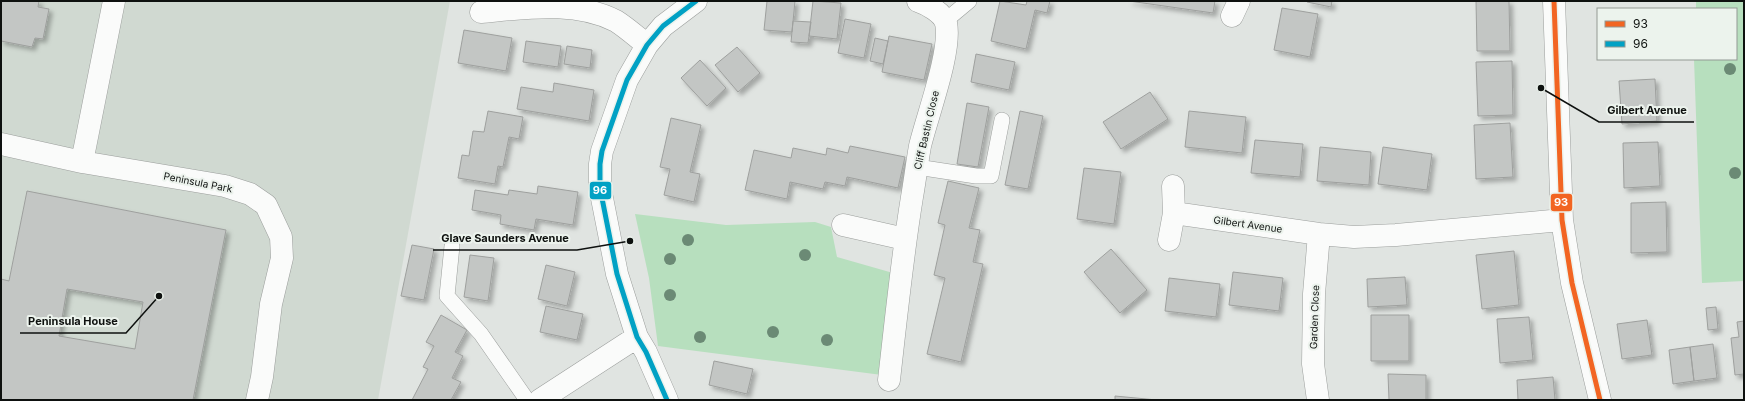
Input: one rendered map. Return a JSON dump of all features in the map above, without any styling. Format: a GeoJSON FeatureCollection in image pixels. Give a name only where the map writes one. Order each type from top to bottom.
{"type":"FeatureCollection","features":[{"type":"Feature","properties":{"kind":"street"},"geometry":{"type":"LineString","coordinates":[[82,162],[114,1]]}},
{"type":"Feature","properties":{"kind":"street"},"geometry":{"type":"LineString","coordinates":[[667,400],[646,352],[637,337],[617,274],[600,188],[600,164],[602,151],[627,80],[647,45],[663,26],[696,1]]}},
{"type":"Feature","properties":{"kind":"street"},"geometry":{"type":"LineString","coordinates":[[918,1],[940,14],[946,21]]}},
{"type":"Feature","properties":{"kind":"street"},"geometry":{"type":"LineString","coordinates":[[1554,1],[1562,220],[1572,283],[1600,400]]}},
{"type":"Feature","properties":{"kind":"street"},"geometry":{"type":"LineString","coordinates":[[481,12],[577,4],[616,21],[647,45]]}},
{"type":"Feature","properties":{"kind":"street","name":"Cliff Bastin Close"},"geometry":{"type":"LineString","coordinates":[[889,380],[905,239],[920,147],[944,58],[947,36],[946,21]]}},
{"type":"Feature","properties":{"kind":"street","name":"Peninsula Park"},"geometry":{"type":"LineString","coordinates":[[1,144],[82,162],[225,186],[250,194],[266,205],[281,237],[282,258],[271,304],[262,377],[257,400]]}},
{"type":"Feature","properties":{"kind":"street"},"geometry":{"type":"LineString","coordinates":[[1169,240],[1174,213],[1173,186]]}},
{"type":"Feature","properties":{"kind":"street","name":"Gilbert Avenue"},"geometry":{"type":"LineString","coordinates":[[1174,213],[1319,234],[1354,237],[1396,235],[1562,220]]}},
{"type":"Feature","properties":{"kind":"street"},"geometry":{"type":"LineString","coordinates":[[843,225],[905,239]]}},
{"type":"Feature","properties":{"kind":"street","name":"Garden Close"},"geometry":{"type":"LineString","coordinates":[[1318,400],[1313,364],[1314,294],[1319,234]]}},
{"type":"Feature","properties":{"kind":"street"},"geometry":{"type":"LineString","coordinates":[[540,400],[637,337]]}},
{"type":"Feature","properties":{"kind":"lane"},"geometry":{"type":"LineString","coordinates":[[946,21],[969,1]]}},
{"type":"Feature","properties":{"kind":"lane"},"geometry":{"type":"LineString","coordinates":[[917,167],[976,176],[991,176],[1002,120]]}},
{"type":"Feature","properties":{"kind":"lane"},"geometry":{"type":"LineString","coordinates":[[452,246],[447,296],[481,334],[527,400]]}},
{"type":"Feature","properties":{"kind":"shaded area"},"geometry":{"type":"Polygon","coordinates":[[[1,1],[450,1],[378,400],[1,400],[1,1]]]}},
{"type":"Feature","properties":{"kind":"green space"},"geometry":{"type":"Polygon","coordinates":[[[1696,1],[1744,1],[1744,281],[1702,283],[1694,60],[1737,60],[1737,8],[1696,8],[1696,1]]]}},
{"type":"Feature","properties":{"kind":"green space"},"geometry":{"type":"Polygon","coordinates":[[[635,214],[726,225],[815,222],[831,227],[837,257],[893,273],[882,375],[658,346],[649,278],[635,214]]]}},
{"type":"Feature","properties":{"kind":"building"},"geometry":{"type":"Polygon","coordinates":[[[1,1],[39,1],[38,7],[49,9],[43,39],[35,38],[32,47],[1,41],[1,1]]]}},
{"type":"Feature","properties":{"kind":"building"},"geometry":{"type":"Polygon","coordinates":[[[767,1],[795,1],[792,32],[764,30],[767,1]]]}},
{"type":"Feature","properties":{"kind":"building"},"geometry":{"type":"Polygon","coordinates":[[[813,1],[841,3],[837,39],[809,36],[813,1]]]}},
{"type":"Feature","properties":{"kind":"building"},"geometry":{"type":"Polygon","coordinates":[[[1000,1],[1026,5],[1027,1],[1050,1],[1047,13],[1035,10],[1026,49],[991,41],[1000,1]]]}},
{"type":"Feature","properties":{"kind":"building"},"geometry":{"type":"Polygon","coordinates":[[[1129,1],[1215,1],[1213,13],[1129,1]]]}},
{"type":"Feature","properties":{"kind":"building"},"geometry":{"type":"Polygon","coordinates":[[[1307,1],[1332,1],[1331,7],[1307,1]]]}},
{"type":"Feature","properties":{"kind":"building"},"geometry":{"type":"Polygon","coordinates":[[[1476,1],[1509,1],[1510,51],[1477,51],[1476,1]]]}},
{"type":"Feature","properties":{"kind":"building"},"geometry":{"type":"Polygon","coordinates":[[[1282,8],[1318,14],[1310,57],[1274,50],[1282,8]]]}},
{"type":"Feature","properties":{"kind":"building"},"geometry":{"type":"Polygon","coordinates":[[[845,19],[871,24],[864,58],[838,53],[845,19]]]}},
{"type":"Feature","properties":{"kind":"building"},"geometry":{"type":"Polygon","coordinates":[[[793,21],[811,22],[808,43],[791,42],[793,21]]]}},
{"type":"Feature","properties":{"kind":"building"},"geometry":{"type":"Polygon","coordinates":[[[464,30],[512,38],[506,71],[458,63],[464,30]]]}},
{"type":"Feature","properties":{"kind":"building"},"geometry":{"type":"Polygon","coordinates":[[[889,36],[932,44],[924,80],[882,72],[889,36]]]}},
{"type":"Feature","properties":{"kind":"building"},"geometry":{"type":"Polygon","coordinates":[[[875,38],[888,41],[883,64],[870,61],[875,38]]]}},
{"type":"Feature","properties":{"kind":"building"},"geometry":{"type":"Polygon","coordinates":[[[526,41],[561,46],[558,67],[523,62],[526,41]]]}},
{"type":"Feature","properties":{"kind":"building"},"geometry":{"type":"Polygon","coordinates":[[[567,46],[592,50],[590,68],[564,64],[567,46]]]}},
{"type":"Feature","properties":{"kind":"building"},"geometry":{"type":"Polygon","coordinates":[[[737,47],[760,73],[738,92],[715,65],[737,47]]]}},
{"type":"Feature","properties":{"kind":"building"},"geometry":{"type":"Polygon","coordinates":[[[976,54],[1015,62],[1009,90],[971,82],[976,54]]]}},
{"type":"Feature","properties":{"kind":"building"},"geometry":{"type":"Polygon","coordinates":[[[700,60],[726,88],[707,106],[681,78],[700,60]]]}},
{"type":"Feature","properties":{"kind":"building"},"geometry":{"type":"Polygon","coordinates":[[[1512,61],[1513,115],[1478,116],[1476,62],[1512,61]]]}},
{"type":"Feature","properties":{"kind":"building"},"geometry":{"type":"Polygon","coordinates":[[[1655,79],[1657,121],[1622,124],[1619,81],[1655,79]]]}},
{"type":"Feature","properties":{"kind":"building"},"geometry":{"type":"Polygon","coordinates":[[[554,83],[594,90],[589,121],[517,109],[521,87],[553,92],[554,83]]]}},
{"type":"Feature","properties":{"kind":"building"},"geometry":{"type":"Polygon","coordinates":[[[1150,92],[1168,119],[1121,149],[1103,122],[1150,92]]]}},
{"type":"Feature","properties":{"kind":"building"},"geometry":{"type":"Polygon","coordinates":[[[967,103],[989,107],[978,167],[957,164],[967,103]]]}},
{"type":"Feature","properties":{"kind":"building"},"geometry":{"type":"Polygon","coordinates":[[[488,111],[523,117],[519,139],[509,137],[503,167],[498,166],[495,184],[458,178],[462,155],[469,156],[473,131],[484,132],[488,111]]]}},
{"type":"Feature","properties":{"kind":"building"},"geometry":{"type":"Polygon","coordinates":[[[1020,111],[1043,116],[1028,189],[1005,185],[1020,111]]]}},
{"type":"Feature","properties":{"kind":"building"},"geometry":{"type":"Polygon","coordinates":[[[1189,111],[1246,117],[1242,153],[1185,147],[1189,111]]]}},
{"type":"Feature","properties":{"kind":"building"},"geometry":{"type":"Polygon","coordinates":[[[671,118],[701,125],[690,172],[700,174],[694,202],[664,195],[670,169],[660,167],[671,118]]]}},
{"type":"Feature","properties":{"kind":"building"},"geometry":{"type":"Polygon","coordinates":[[[1510,123],[1513,177],[1476,179],[1474,125],[1510,123]]]}},
{"type":"Feature","properties":{"kind":"building"},"geometry":{"type":"Polygon","coordinates":[[[1255,140],[1303,144],[1300,177],[1251,173],[1255,140]]]}},
{"type":"Feature","properties":{"kind":"building"},"geometry":{"type":"Polygon","coordinates":[[[1658,142],[1660,186],[1624,188],[1623,143],[1658,142]]]}},
{"type":"Feature","properties":{"kind":"building"},"geometry":{"type":"Polygon","coordinates":[[[850,146],[905,157],[898,188],[847,177],[845,186],[825,182],[823,189],[790,182],[787,199],[745,190],[754,150],[791,158],[793,148],[826,155],[827,148],[848,153],[850,146]]]}},
{"type":"Feature","properties":{"kind":"building"},"geometry":{"type":"Polygon","coordinates":[[[1320,147],[1371,152],[1369,185],[1317,181],[1320,147]]]}},
{"type":"Feature","properties":{"kind":"building"},"geometry":{"type":"Polygon","coordinates":[[[1383,147],[1432,154],[1427,190],[1378,184],[1383,147]]]}},
{"type":"Feature","properties":{"kind":"building"},"geometry":{"type":"Polygon","coordinates":[[[1084,168],[1121,172],[1114,224],[1077,219],[1084,168]]]}},
{"type":"Feature","properties":{"kind":"building"},"geometry":{"type":"Polygon","coordinates":[[[948,181],[979,188],[969,228],[980,230],[973,262],[983,264],[961,362],[927,354],[945,278],[934,275],[945,225],[938,223],[948,181]]]}},
{"type":"Feature","properties":{"kind":"building"},"geometry":{"type":"Polygon","coordinates":[[[538,186],[578,192],[573,225],[536,219],[534,230],[500,224],[501,215],[472,210],[475,190],[508,195],[509,190],[537,194],[538,186]]]}},
{"type":"Feature","properties":{"kind":"building"},"geometry":{"type":"Polygon","coordinates":[[[27,191],[226,230],[193,400],[1,400],[1,279],[9,281],[27,191]],[[67,289],[59,336],[135,349],[143,302],[67,289]]]}},
{"type":"Feature","properties":{"kind":"building"},"geometry":{"type":"Polygon","coordinates":[[[1666,202],[1667,252],[1631,253],[1631,203],[1666,202]]]}},
{"type":"Feature","properties":{"kind":"building"},"geometry":{"type":"Polygon","coordinates":[[[412,245],[434,249],[424,300],[401,296],[412,245]]]}},
{"type":"Feature","properties":{"kind":"building"},"geometry":{"type":"Polygon","coordinates":[[[1111,249],[1147,290],[1120,313],[1084,272],[1111,249]]]}},
{"type":"Feature","properties":{"kind":"building"},"geometry":{"type":"Polygon","coordinates":[[[1514,251],[1519,305],[1482,309],[1476,255],[1514,251]]]}},
{"type":"Feature","properties":{"kind":"building"},"geometry":{"type":"Polygon","coordinates":[[[470,255],[494,258],[488,301],[464,297],[470,255]]]}},
{"type":"Feature","properties":{"kind":"building"},"geometry":{"type":"Polygon","coordinates":[[[546,265],[575,272],[567,306],[538,299],[546,265]]]}},
{"type":"Feature","properties":{"kind":"building"},"geometry":{"type":"Polygon","coordinates":[[[1233,272],[1283,278],[1279,311],[1229,305],[1233,272]]]}},
{"type":"Feature","properties":{"kind":"building"},"geometry":{"type":"Polygon","coordinates":[[[1405,277],[1407,305],[1368,307],[1367,279],[1405,277]]]}},
{"type":"Feature","properties":{"kind":"building"},"geometry":{"type":"Polygon","coordinates":[[[1169,278],[1220,284],[1216,317],[1165,311],[1169,278]]]}},
{"type":"Feature","properties":{"kind":"building"},"geometry":{"type":"Polygon","coordinates":[[[546,306],[583,314],[577,340],[540,332],[546,306]]]}},
{"type":"Feature","properties":{"kind":"building"},"geometry":{"type":"Polygon","coordinates":[[[1716,307],[1718,329],[1708,330],[1706,308],[1716,307]]]}},
{"type":"Feature","properties":{"kind":"building"},"geometry":{"type":"Polygon","coordinates":[[[441,315],[467,330],[455,352],[463,356],[452,378],[461,382],[451,400],[412,400],[428,369],[423,367],[434,346],[426,342],[441,315]]]}},
{"type":"Feature","properties":{"kind":"building"},"geometry":{"type":"Polygon","coordinates":[[[1371,315],[1409,315],[1409,361],[1371,361],[1371,315]]]}},
{"type":"Feature","properties":{"kind":"building"},"geometry":{"type":"Polygon","coordinates":[[[1529,317],[1533,360],[1500,363],[1497,319],[1529,317]]]}},
{"type":"Feature","properties":{"kind":"building"},"geometry":{"type":"Polygon","coordinates":[[[1647,320],[1652,355],[1622,359],[1617,324],[1647,320]]]}},
{"type":"Feature","properties":{"kind":"building"},"geometry":{"type":"Polygon","coordinates":[[[1744,321],[1744,374],[1735,375],[1731,338],[1739,337],[1737,322],[1744,321]]]}},
{"type":"Feature","properties":{"kind":"building"},"geometry":{"type":"Polygon","coordinates":[[[1713,344],[1717,378],[1694,381],[1690,347],[1713,344]]]}},
{"type":"Feature","properties":{"kind":"building"},"geometry":{"type":"Polygon","coordinates":[[[1690,347],[1694,381],[1673,384],[1669,350],[1690,347]]]}},
{"type":"Feature","properties":{"kind":"building"},"geometry":{"type":"Polygon","coordinates":[[[714,361],[753,369],[747,394],[709,385],[714,361]]]}},
{"type":"Feature","properties":{"kind":"building"},"geometry":{"type":"Polygon","coordinates":[[[1388,374],[1426,375],[1426,400],[1389,400],[1388,374]]]}},
{"type":"Feature","properties":{"kind":"building"},"geometry":{"type":"Polygon","coordinates":[[[1553,377],[1555,400],[1518,400],[1517,380],[1553,377]]]}},
{"type":"Feature","properties":{"kind":"building"},"geometry":{"type":"Polygon","coordinates":[[[1115,396],[1157,400],[1115,400],[1115,396]]]}},
{"type":"Feature","properties":{"kind":"transit line","name":"96"},"geometry":{"type":"LineString","coordinates":[[667,400],[646,352],[637,337],[617,274],[600,188],[600,164],[602,151],[627,80],[647,45],[663,26],[696,1]]}},
{"type":"Feature","properties":{"kind":"transit line","name":"93"},"geometry":{"type":"LineString","coordinates":[[1554,1],[1562,220],[1572,283],[1600,400]]}},
{"type":"Feature","properties":{"kind":"place","name":"Gilbert Avenue"},"geometry":{"type":"Point","coordinates":[1541,88]}},
{"type":"Feature","properties":{"kind":"place","name":"Glave Saunders Avenue"},"geometry":{"type":"Point","coordinates":[630,241]}},
{"type":"Feature","properties":{"kind":"place","name":"Peninsula House"},"geometry":{"type":"Point","coordinates":[159,296]}}]}
